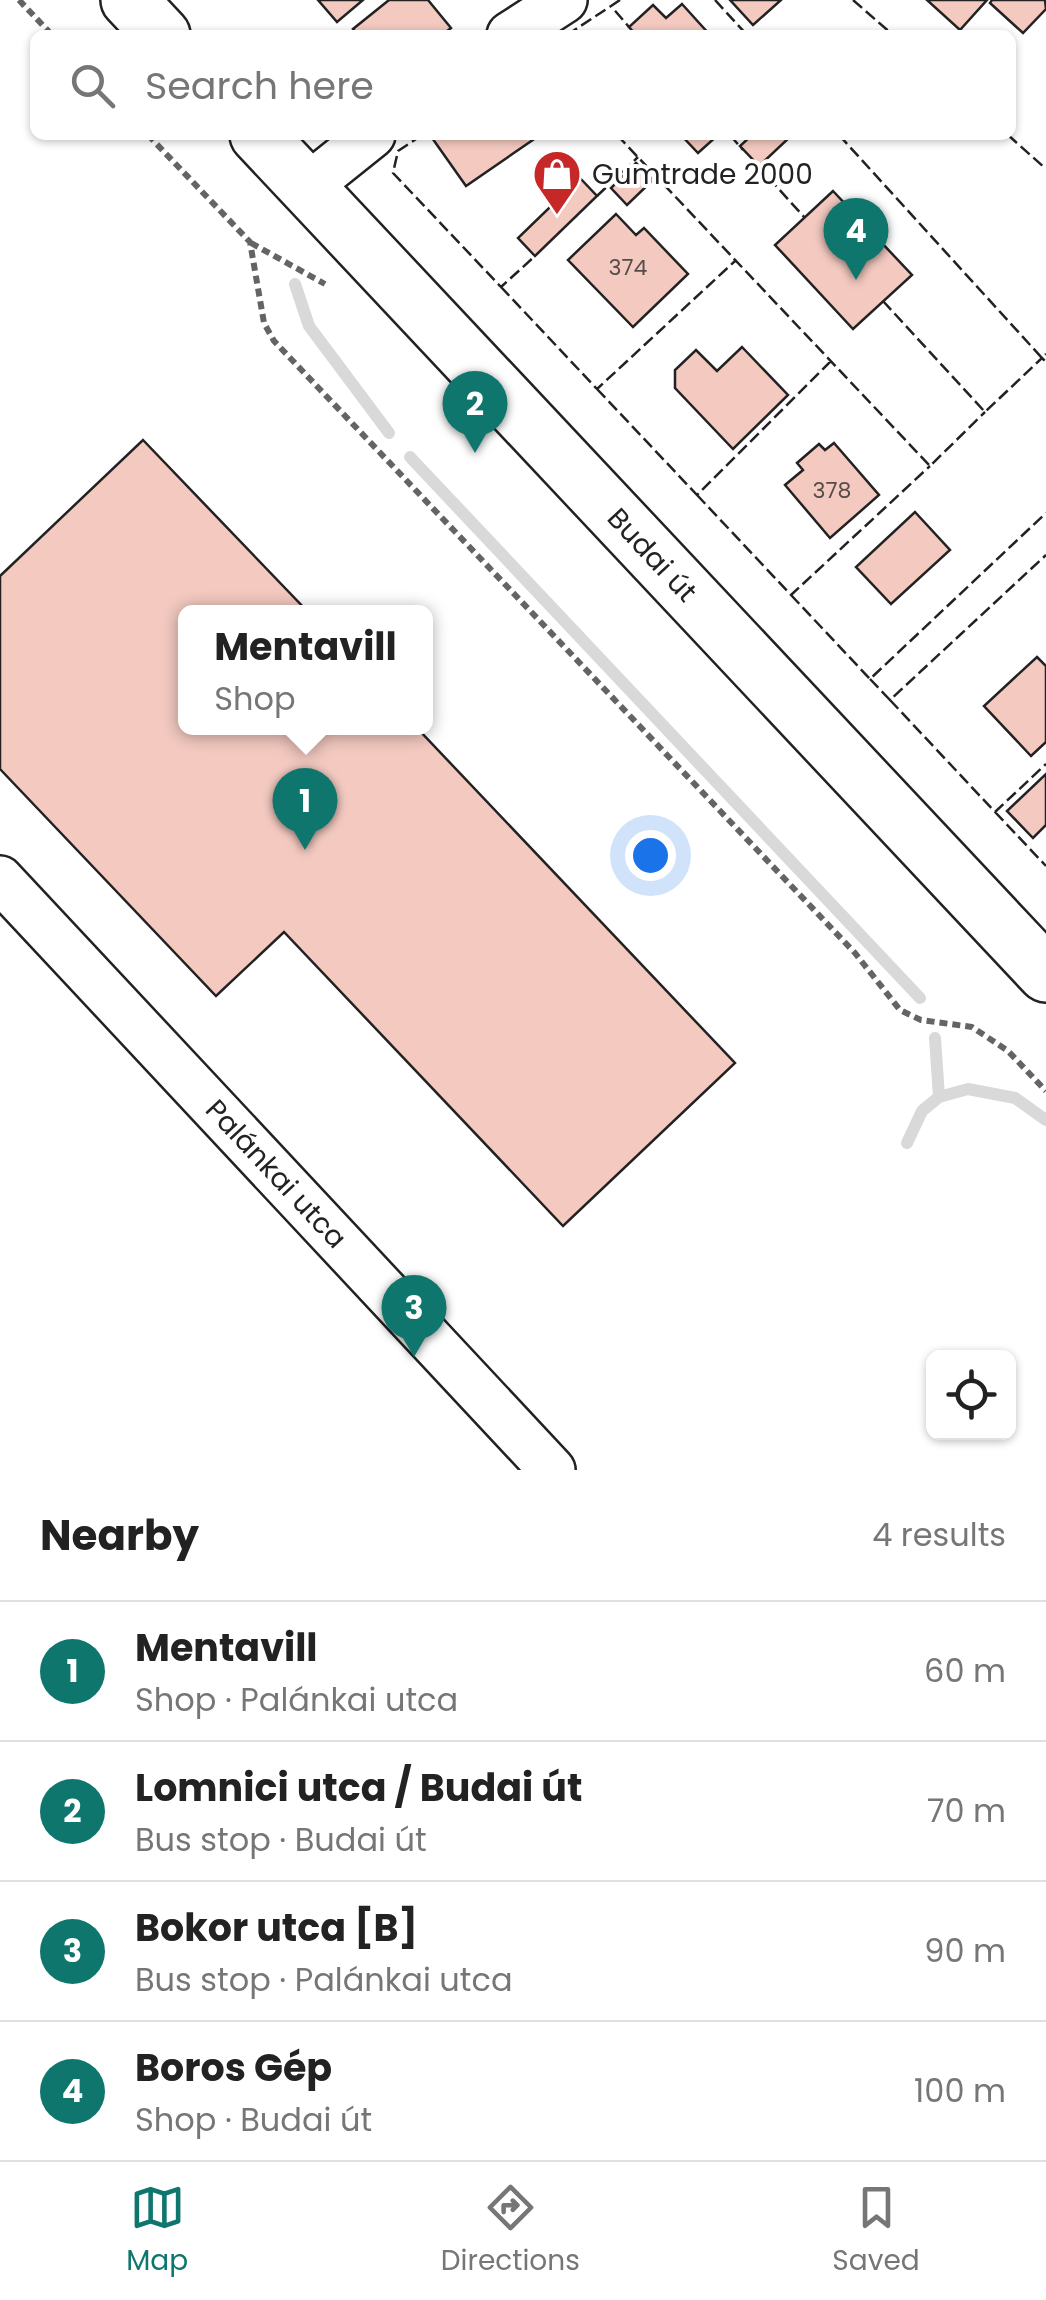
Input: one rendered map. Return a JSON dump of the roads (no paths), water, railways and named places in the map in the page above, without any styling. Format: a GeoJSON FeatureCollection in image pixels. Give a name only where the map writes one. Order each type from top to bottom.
{"type":"FeatureCollection","features":[{"type":"Feature","properties":{"kind":"main road"},"geometry":{"type":"LineString","coordinates":[[129,0],[157,30]]}},
{"type":"Feature","properties":{"kind":"main road","name":"Budai út"},"geometry":{"type":"LineString","coordinates":[[263,140],[1046,974]]}},
{"type":"Feature","properties":{"kind":"street"},"geometry":{"type":"LineString","coordinates":[[518,30],[564,0]]}},
{"type":"Feature","properties":{"kind":"street"},"geometry":{"type":"LineString","coordinates":[[307,187],[366,140]]}},
{"type":"Feature","properties":{"kind":"street","name":"Palánkai utca"},"geometry":{"type":"LineString","coordinates":[[0,879],[541,1466]]}},
{"type":"Feature","properties":{"kind":"waterway"},"geometry":{"type":"LineString","coordinates":[[295,284],[309,326],[389,433]]}},
{"type":"Feature","properties":{"kind":"waterway"},"geometry":{"type":"LineString","coordinates":[[410,457],[920,998]]}},
{"type":"Feature","properties":{"kind":"waterway"},"geometry":{"type":"LineString","coordinates":[[935,1038],[939,1097]]}},
{"type":"Feature","properties":{"kind":"waterway"},"geometry":{"type":"LineString","coordinates":[[907,1143],[922,1111],[939,1097],[968,1089],[1015,1098],[1046,1120]]}},
{"type":"Feature","properties":{"kind":"place","name":"Gumtrade 2000"},"geometry":{"type":"Point","coordinates":[557,216]}},
{"type":"Feature","properties":{"kind":"place","name":"Boros Gép"},"geometry":{"type":"Point","coordinates":[856,280]}},
{"type":"Feature","properties":{"kind":"place","name":"Lomnici utca / Budai út"},"geometry":{"type":"Point","coordinates":[475,453]}},
{"type":"Feature","properties":{"kind":"place","name":"Mentavill"},"geometry":{"type":"Point","coordinates":[305,850]}},
{"type":"Feature","properties":{"kind":"place","name":"Bokor utca [B]"},"geometry":{"type":"Point","coordinates":[414,1357]}}]}
